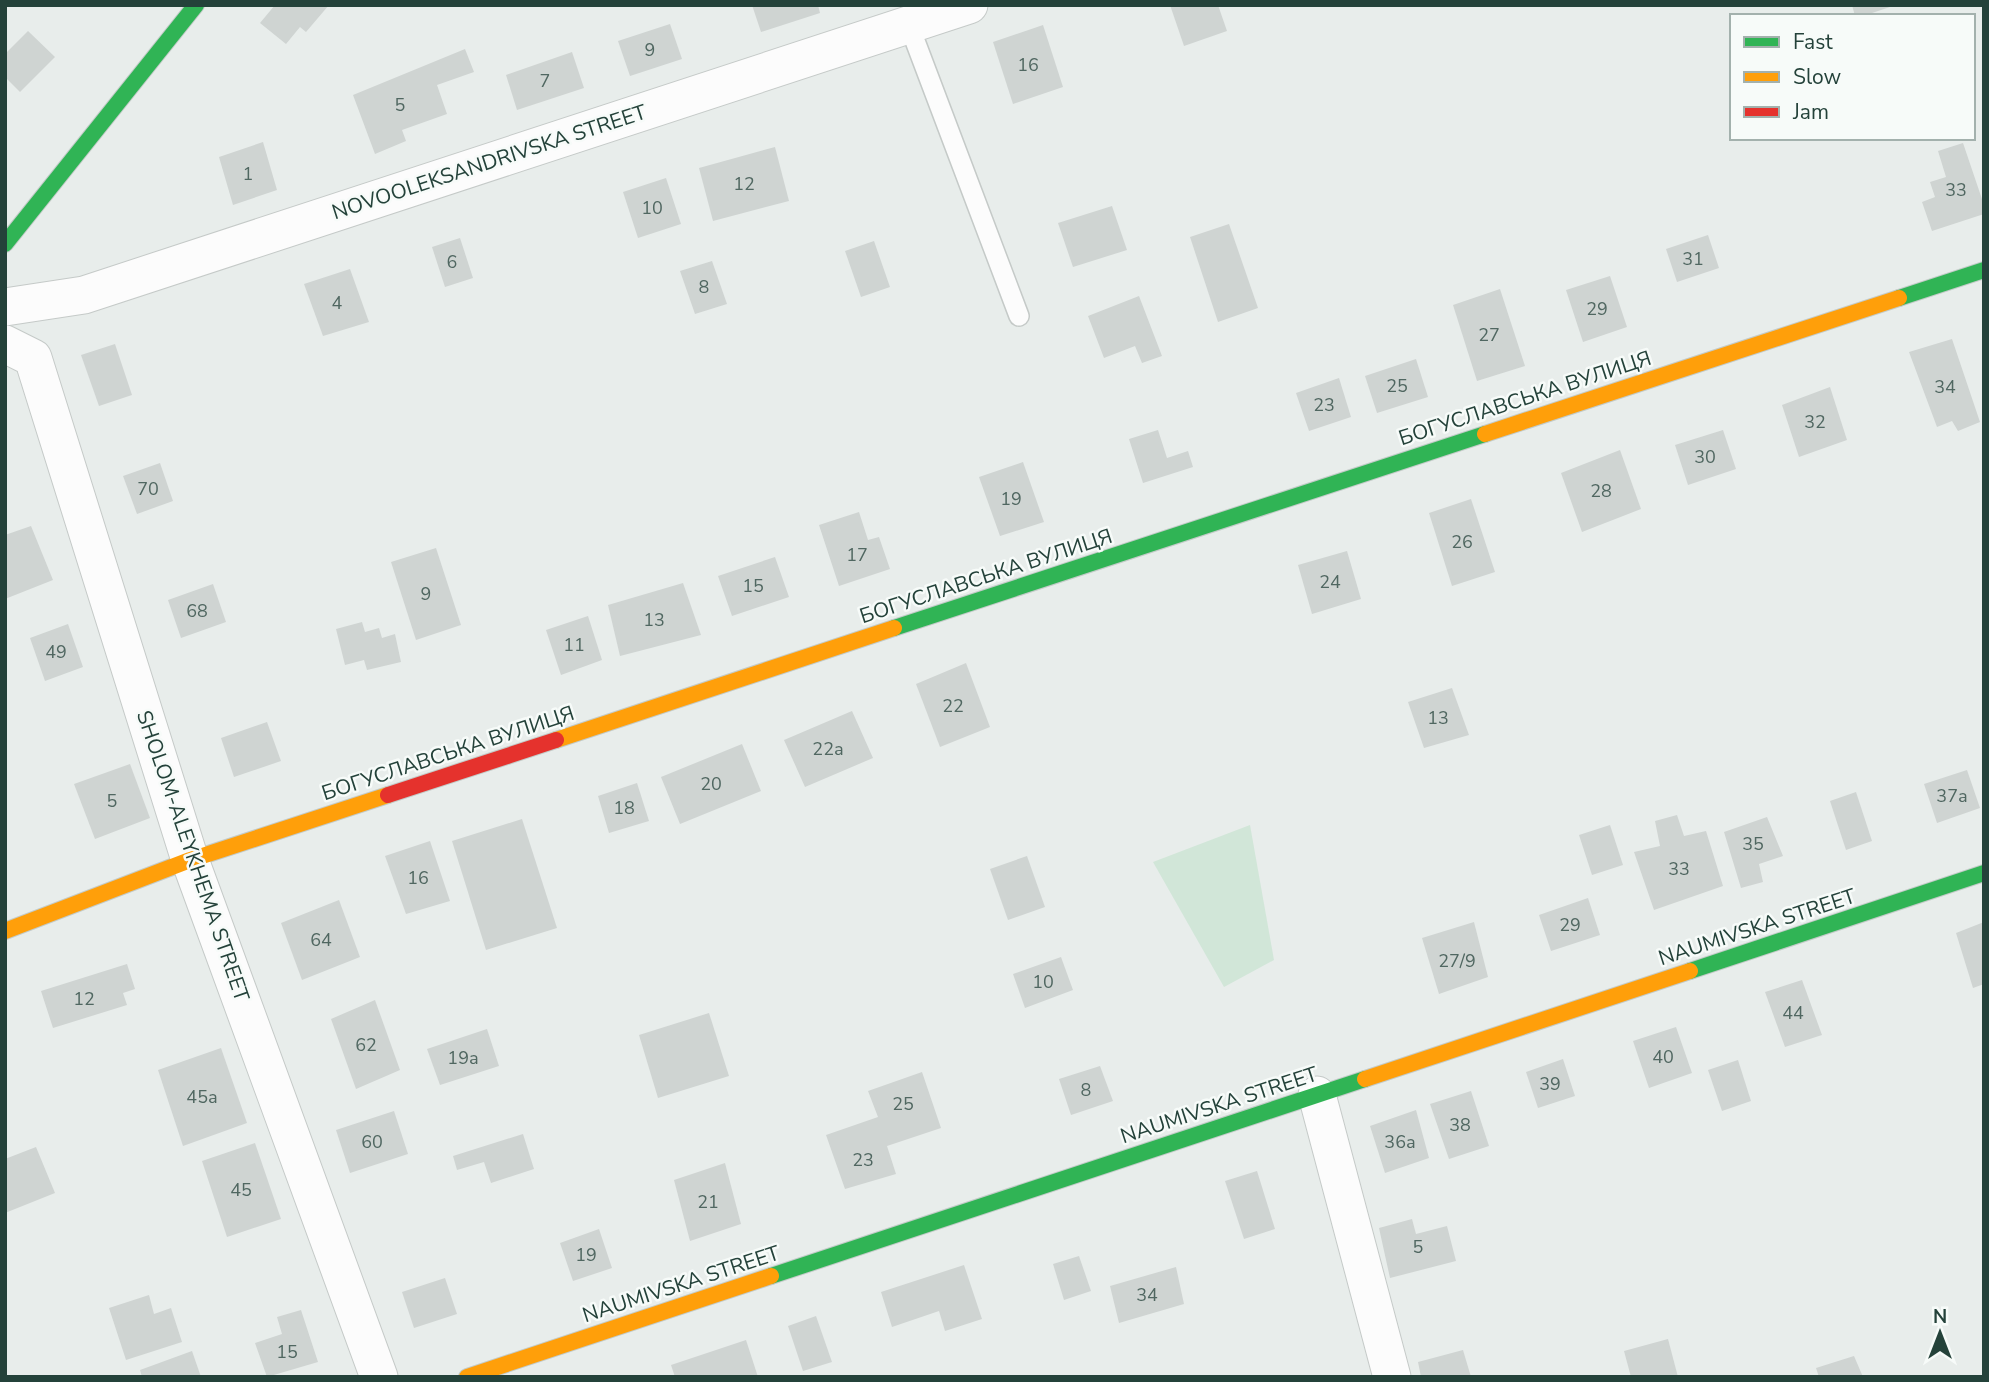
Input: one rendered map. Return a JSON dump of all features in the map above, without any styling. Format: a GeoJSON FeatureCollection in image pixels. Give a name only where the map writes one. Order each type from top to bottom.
{"type":"FeatureCollection","features":[{"type":"Feature","properties":{"kind":"street"},"geometry":{"type":"LineString","coordinates":[[5,244],[195,5]]}},
{"type":"Feature","properties":{"kind":"street","name":"NOVOOLEKSANDRIVSKA STREET"},"geometry":{"type":"LineString","coordinates":[[5,307],[84,295],[969,5]]}},
{"type":"Feature","properties":{"kind":"street","name":"БОГУСЛАВСЬКА ВУЛИЦЯ"},"geometry":{"type":"LineString","coordinates":[[5,931],[190,860],[1984,270]]}},
{"type":"Feature","properties":{"kind":"street","name":"SHOLOM-ALEYKHEMA STREET"},"geometry":{"type":"LineString","coordinates":[[5,344],[33,358],[190,860],[379,1377]]}},
{"type":"Feature","properties":{"kind":"street","name":"NAUMIVSKA STREET"},"geometry":{"type":"LineString","coordinates":[[467,1377],[1984,873]]}},
{"type":"Feature","properties":{"kind":"street"},"geometry":{"type":"LineString","coordinates":[[1317,1095],[1392,1377]]}},
{"type":"Feature","properties":{"kind":"lane"},"geometry":{"type":"LineString","coordinates":[[909,25],[1019,316]]}},
{"type":"Feature","properties":{"kind":"green space"},"geometry":{"type":"Polygon","coordinates":[[[1250,825],[1274,960],[1224,987],[1153,862],[1250,825]]]}},
{"type":"Feature","properties":{"kind":"building"},"geometry":{"type":"Polygon","coordinates":[[[275,5],[329,5],[306,32],[300,27],[286,44],[260,23],[275,5]]]}},
{"type":"Feature","properties":{"kind":"building"},"geometry":{"type":"Polygon","coordinates":[[[752,5],[818,5],[820,13],[761,32],[752,5]]]}},
{"type":"Feature","properties":{"kind":"building"},"geometry":{"type":"Polygon","coordinates":[[[1170,5],[1218,5],[1227,31],[1184,46],[1170,5]]]}},
{"type":"Feature","properties":{"kind":"building"},"geometry":{"type":"Polygon","coordinates":[[[1852,5],[1893,5],[1869,14],[1854,14],[1852,5]]]}},
{"type":"Feature","properties":{"kind":"building"},"geometry":{"type":"Polygon","coordinates":[[[670,24],[682,59],[630,76],[618,41],[670,24]]]}},
{"type":"Feature","properties":{"kind":"building"},"geometry":{"type":"Polygon","coordinates":[[[1043,25],[1063,87],[1013,104],[993,42],[1043,25]]]}},
{"type":"Feature","properties":{"kind":"building"},"geometry":{"type":"Polygon","coordinates":[[[28,31],[55,57],[20,92],[5,77],[5,54],[28,31]]]}},
{"type":"Feature","properties":{"kind":"building"},"geometry":{"type":"Polygon","coordinates":[[[465,49],[474,72],[437,85],[447,114],[402,130],[406,141],[375,154],[353,95],[465,49]]]}},
{"type":"Feature","properties":{"kind":"building"},"geometry":{"type":"Polygon","coordinates":[[[572,52],[584,88],[517,110],[506,75],[572,52]]]}},
{"type":"Feature","properties":{"kind":"building"},"geometry":{"type":"Polygon","coordinates":[[[263,142],[277,190],[233,205],[219,157],[263,142]]]}},
{"type":"Feature","properties":{"kind":"building"},"geometry":{"type":"Polygon","coordinates":[[[1963,143],[1984,205],[1984,214],[1932,231],[1922,202],[1935,197],[1930,182],[1946,177],[1938,151],[1963,143]]]}},
{"type":"Feature","properties":{"kind":"building"},"geometry":{"type":"Polygon","coordinates":[[[775,147],[789,201],[713,221],[699,168],[775,147]]]}},
{"type":"Feature","properties":{"kind":"building"},"geometry":{"type":"Polygon","coordinates":[[[666,178],[681,224],[638,238],[623,192],[666,178]]]}},
{"type":"Feature","properties":{"kind":"building"},"geometry":{"type":"Polygon","coordinates":[[[1112,206],[1127,250],[1073,267],[1058,223],[1112,206]]]}},
{"type":"Feature","properties":{"kind":"building"},"geometry":{"type":"Polygon","coordinates":[[[1229,224],[1258,308],[1218,322],[1190,237],[1229,224]]]}},
{"type":"Feature","properties":{"kind":"building"},"geometry":{"type":"Polygon","coordinates":[[[1708,235],[1719,268],[1677,282],[1666,249],[1708,235]]]}},
{"type":"Feature","properties":{"kind":"building"},"geometry":{"type":"Polygon","coordinates":[[[460,238],[473,278],[445,287],[432,247],[460,238]]]}},
{"type":"Feature","properties":{"kind":"building"},"geometry":{"type":"Polygon","coordinates":[[[874,241],[890,287],[861,297],[845,251],[874,241]]]}},
{"type":"Feature","properties":{"kind":"building"},"geometry":{"type":"Polygon","coordinates":[[[712,261],[727,304],[695,314],[680,271],[712,261]]]}},
{"type":"Feature","properties":{"kind":"building"},"geometry":{"type":"Polygon","coordinates":[[[350,269],[369,322],[323,336],[304,284],[350,269]]]}},
{"type":"Feature","properties":{"kind":"building"},"geometry":{"type":"Polygon","coordinates":[[[1610,276],[1627,327],[1583,342],[1566,290],[1610,276]]]}},
{"type":"Feature","properties":{"kind":"building"},"geometry":{"type":"Polygon","coordinates":[[[1500,289],[1525,366],[1477,381],[1453,305],[1500,289]]]}},
{"type":"Feature","properties":{"kind":"building"},"geometry":{"type":"Polygon","coordinates":[[[1139,296],[1162,356],[1142,363],[1135,346],[1104,358],[1088,316],[1139,296]]]}},
{"type":"Feature","properties":{"kind":"building"},"geometry":{"type":"Polygon","coordinates":[[[1952,339],[1980,422],[1958,431],[1952,421],[1937,427],[1909,352],[1952,339]]]}},
{"type":"Feature","properties":{"kind":"building"},"geometry":{"type":"Polygon","coordinates":[[[115,344],[132,395],[99,406],[81,355],[115,344]]]}},
{"type":"Feature","properties":{"kind":"building"},"geometry":{"type":"Polygon","coordinates":[[[1416,359],[1428,397],[1377,413],[1365,376],[1416,359]]]}},
{"type":"Feature","properties":{"kind":"building"},"geometry":{"type":"Polygon","coordinates":[[[1339,378],[1351,417],[1309,431],[1296,393],[1339,378]]]}},
{"type":"Feature","properties":{"kind":"building"},"geometry":{"type":"Polygon","coordinates":[[[1830,387],[1847,440],[1799,457],[1782,405],[1830,387]]]}},
{"type":"Feature","properties":{"kind":"building"},"geometry":{"type":"Polygon","coordinates":[[[1158,430],[1167,458],[1188,451],[1193,467],[1143,483],[1129,439],[1158,430]]]}},
{"type":"Feature","properties":{"kind":"building"},"geometry":{"type":"Polygon","coordinates":[[[1723,430],[1736,469],[1688,485],[1675,445],[1723,430]]]}},
{"type":"Feature","properties":{"kind":"building"},"geometry":{"type":"Polygon","coordinates":[[[1620,450],[1641,509],[1582,532],[1561,473],[1620,450]]]}},
{"type":"Feature","properties":{"kind":"building"},"geometry":{"type":"Polygon","coordinates":[[[1023,462],[1044,522],[1000,536],[979,477],[1023,462]]]}},
{"type":"Feature","properties":{"kind":"building"},"geometry":{"type":"Polygon","coordinates":[[[160,463],[173,501],[137,514],[123,476],[160,463]]]}},
{"type":"Feature","properties":{"kind":"building"},"geometry":{"type":"Polygon","coordinates":[[[1471,499],[1495,572],[1452,586],[1429,513],[1471,499]]]}},
{"type":"Feature","properties":{"kind":"building"},"geometry":{"type":"Polygon","coordinates":[[[859,512],[868,540],[879,537],[890,569],[839,586],[819,525],[859,512]]]}},
{"type":"Feature","properties":{"kind":"building"},"geometry":{"type":"Polygon","coordinates":[[[31,526],[53,580],[5,599],[5,535],[31,526]]]}},
{"type":"Feature","properties":{"kind":"building"},"geometry":{"type":"Polygon","coordinates":[[[436,548],[461,625],[416,640],[391,562],[436,548]]]}},
{"type":"Feature","properties":{"kind":"building"},"geometry":{"type":"Polygon","coordinates":[[[1347,551],[1361,599],[1312,614],[1298,565],[1347,551]]]}},
{"type":"Feature","properties":{"kind":"building"},"geometry":{"type":"Polygon","coordinates":[[[775,557],[789,597],[732,616],[718,576],[775,557]]]}},
{"type":"Feature","properties":{"kind":"building"},"geometry":{"type":"Polygon","coordinates":[[[683,583],[701,635],[620,656],[608,605],[683,583]]]}},
{"type":"Feature","properties":{"kind":"building"},"geometry":{"type":"Polygon","coordinates":[[[213,584],[226,622],[181,638],[168,600],[213,584]]]}},
{"type":"Feature","properties":{"kind":"building"},"geometry":{"type":"Polygon","coordinates":[[[588,616],[602,660],[561,675],[546,630],[588,616]]]}},
{"type":"Feature","properties":{"kind":"building"},"geometry":{"type":"Polygon","coordinates":[[[362,622],[365,632],[379,628],[382,638],[395,634],[401,662],[367,670],[364,660],[345,665],[336,629],[362,622]]]}},
{"type":"Feature","properties":{"kind":"building"},"geometry":{"type":"Polygon","coordinates":[[[68,624],[83,667],[45,681],[30,638],[68,624]]]}},
{"type":"Feature","properties":{"kind":"building"},"geometry":{"type":"Polygon","coordinates":[[[966,663],[990,727],[940,747],[916,684],[966,663]]]}},
{"type":"Feature","properties":{"kind":"building"},"geometry":{"type":"Polygon","coordinates":[[[1452,688],[1469,735],[1424,748],[1408,702],[1452,688]]]}},
{"type":"Feature","properties":{"kind":"building"},"geometry":{"type":"Polygon","coordinates":[[[852,711],[873,758],[805,787],[784,740],[852,711]]]}},
{"type":"Feature","properties":{"kind":"building"},"geometry":{"type":"Polygon","coordinates":[[[267,722],[281,761],[234,777],[221,738],[267,722]]]}},
{"type":"Feature","properties":{"kind":"building"},"geometry":{"type":"Polygon","coordinates":[[[742,744],[761,791],[680,824],[661,777],[742,744]]]}},
{"type":"Feature","properties":{"kind":"building"},"geometry":{"type":"Polygon","coordinates":[[[130,764],[150,818],[95,839],[74,784],[130,764]]]}},
{"type":"Feature","properties":{"kind":"building"},"geometry":{"type":"Polygon","coordinates":[[[1967,770],[1980,808],[1937,823],[1924,784],[1967,770]]]}},
{"type":"Feature","properties":{"kind":"building"},"geometry":{"type":"Polygon","coordinates":[[[637,783],[649,821],[609,833],[598,796],[637,783]]]}},
{"type":"Feature","properties":{"kind":"building"},"geometry":{"type":"Polygon","coordinates":[[[1856,792],[1872,841],[1846,850],[1830,801],[1856,792]]]}},
{"type":"Feature","properties":{"kind":"building"},"geometry":{"type":"Polygon","coordinates":[[[1677,815],[1684,836],[1706,831],[1723,886],[1654,910],[1634,852],[1660,846],[1655,821],[1677,815]]]}},
{"type":"Feature","properties":{"kind":"building"},"geometry":{"type":"Polygon","coordinates":[[[1767,817],[1783,856],[1759,864],[1763,882],[1741,888],[1724,832],[1767,817]]]}},
{"type":"Feature","properties":{"kind":"building"},"geometry":{"type":"Polygon","coordinates":[[[522,819],[557,928],[486,950],[452,841],[522,819]]]}},
{"type":"Feature","properties":{"kind":"building"},"geometry":{"type":"Polygon","coordinates":[[[1610,825],[1623,865],[1592,875],[1579,835],[1610,825]]]}},
{"type":"Feature","properties":{"kind":"building"},"geometry":{"type":"Polygon","coordinates":[[[430,841],[450,901],[406,914],[385,856],[430,841]]]}},
{"type":"Feature","properties":{"kind":"building"},"geometry":{"type":"Polygon","coordinates":[[[1027,856],[1045,907],[1008,920],[990,869],[1027,856]]]}},
{"type":"Feature","properties":{"kind":"building"},"geometry":{"type":"Polygon","coordinates":[[[1588,898],[1600,935],[1551,951],[1539,915],[1588,898]]]}},
{"type":"Feature","properties":{"kind":"building"},"geometry":{"type":"Polygon","coordinates":[[[339,900],[360,957],[302,980],[281,923],[339,900]]]}},
{"type":"Feature","properties":{"kind":"building"},"geometry":{"type":"Polygon","coordinates":[[[1474,922],[1488,977],[1439,994],[1422,938],[1474,922]]]}},
{"type":"Feature","properties":{"kind":"building"},"geometry":{"type":"Polygon","coordinates":[[[1984,922],[1984,984],[1973,988],[1956,933],[1984,922]]]}},
{"type":"Feature","properties":{"kind":"building"},"geometry":{"type":"Polygon","coordinates":[[[1061,957],[1073,990],[1025,1008],[1013,974],[1061,957]]]}},
{"type":"Feature","properties":{"kind":"building"},"geometry":{"type":"Polygon","coordinates":[[[127,964],[135,989],[123,993],[127,1005],[53,1028],[41,991],[127,964]]]}},
{"type":"Feature","properties":{"kind":"building"},"geometry":{"type":"Polygon","coordinates":[[[1802,980],[1822,1035],[1785,1047],[1765,992],[1802,980]]]}},
{"type":"Feature","properties":{"kind":"building"},"geometry":{"type":"Polygon","coordinates":[[[375,1000],[400,1070],[356,1089],[331,1019],[375,1000]]]}},
{"type":"Feature","properties":{"kind":"building"},"geometry":{"type":"Polygon","coordinates":[[[709,1013],[729,1076],[658,1098],[639,1035],[709,1013]]]}},
{"type":"Feature","properties":{"kind":"building"},"geometry":{"type":"Polygon","coordinates":[[[1676,1027],[1692,1073],[1649,1088],[1633,1041],[1676,1027]]]}},
{"type":"Feature","properties":{"kind":"building"},"geometry":{"type":"Polygon","coordinates":[[[487,1029],[499,1066],[440,1085],[427,1049],[487,1029]]]}},
{"type":"Feature","properties":{"kind":"building"},"geometry":{"type":"Polygon","coordinates":[[[221,1048],[247,1123],[183,1146],[158,1070],[221,1048]]]}},
{"type":"Feature","properties":{"kind":"building"},"geometry":{"type":"Polygon","coordinates":[[[1563,1059],[1575,1096],[1538,1108],[1526,1072],[1563,1059]]]}},
{"type":"Feature","properties":{"kind":"building"},"geometry":{"type":"Polygon","coordinates":[[[1738,1060],[1751,1101],[1722,1111],[1708,1070],[1738,1060]]]}},
{"type":"Feature","properties":{"kind":"building"},"geometry":{"type":"Polygon","coordinates":[[[1100,1066],[1113,1101],[1071,1115],[1059,1079],[1100,1066]]]}},
{"type":"Feature","properties":{"kind":"building"},"geometry":{"type":"Polygon","coordinates":[[[922,1072],[941,1128],[887,1146],[896,1174],[845,1189],[826,1135],[878,1117],[868,1091],[922,1072]]]}},
{"type":"Feature","properties":{"kind":"building"},"geometry":{"type":"Polygon","coordinates":[[[1471,1091],[1489,1146],[1449,1159],[1430,1104],[1471,1091]]]}},
{"type":"Feature","properties":{"kind":"building"},"geometry":{"type":"Polygon","coordinates":[[[1416,1110],[1429,1158],[1385,1173],[1370,1126],[1416,1110]]]}},
{"type":"Feature","properties":{"kind":"building"},"geometry":{"type":"Polygon","coordinates":[[[394,1111],[408,1154],[350,1173],[336,1130],[394,1111]]]}},
{"type":"Feature","properties":{"kind":"building"},"geometry":{"type":"Polygon","coordinates":[[[523,1134],[534,1169],[491,1183],[484,1162],[457,1170],[453,1156],[523,1134]]]}},
{"type":"Feature","properties":{"kind":"building"},"geometry":{"type":"Polygon","coordinates":[[[255,1143],[281,1219],[227,1237],[202,1161],[255,1143]]]}},
{"type":"Feature","properties":{"kind":"building"},"geometry":{"type":"Polygon","coordinates":[[[36,1147],[55,1193],[5,1213],[5,1159],[36,1147]]]}},
{"type":"Feature","properties":{"kind":"building"},"geometry":{"type":"Polygon","coordinates":[[[725,1163],[741,1224],[690,1241],[674,1180],[725,1163]]]}},
{"type":"Feature","properties":{"kind":"building"},"geometry":{"type":"Polygon","coordinates":[[[1257,1171],[1275,1229],[1244,1239],[1225,1181],[1257,1171]]]}},
{"type":"Feature","properties":{"kind":"building"},"geometry":{"type":"Polygon","coordinates":[[[1412,1219],[1416,1234],[1447,1226],[1456,1261],[1390,1278],[1379,1228],[1412,1219]]]}},
{"type":"Feature","properties":{"kind":"building"},"geometry":{"type":"Polygon","coordinates":[[[599,1229],[612,1268],[573,1281],[560,1243],[599,1229]]]}},
{"type":"Feature","properties":{"kind":"building"},"geometry":{"type":"Polygon","coordinates":[[[1079,1256],[1091,1291],[1064,1300],[1053,1264],[1079,1256]]]}},
{"type":"Feature","properties":{"kind":"building"},"geometry":{"type":"Polygon","coordinates":[[[964,1265],[982,1319],[945,1331],[939,1311],[892,1327],[881,1292],[964,1265]]]}},
{"type":"Feature","properties":{"kind":"building"},"geometry":{"type":"Polygon","coordinates":[[[1176,1267],[1184,1304],[1119,1323],[1110,1286],[1176,1267]]]}},
{"type":"Feature","properties":{"kind":"building"},"geometry":{"type":"Polygon","coordinates":[[[445,1278],[457,1314],[414,1328],[402,1292],[445,1278]]]}},
{"type":"Feature","properties":{"kind":"building"},"geometry":{"type":"Polygon","coordinates":[[[149,1295],[154,1314],[171,1308],[182,1342],[126,1360],[109,1308],[149,1295]]]}},
{"type":"Feature","properties":{"kind":"building"},"geometry":{"type":"Polygon","coordinates":[[[301,1310],[318,1362],[267,1377],[255,1343],[282,1334],[277,1317],[301,1310]]]}},
{"type":"Feature","properties":{"kind":"building"},"geometry":{"type":"Polygon","coordinates":[[[816,1316],[832,1362],[803,1371],[788,1326],[816,1316]]]}},
{"type":"Feature","properties":{"kind":"building"},"geometry":{"type":"Polygon","coordinates":[[[1668,1339],[1678,1377],[1631,1377],[1624,1351],[1668,1339]]]}},
{"type":"Feature","properties":{"kind":"building"},"geometry":{"type":"Polygon","coordinates":[[[746,1340],[758,1377],[675,1377],[671,1365],[746,1340]]]}},
{"type":"Feature","properties":{"kind":"building"},"geometry":{"type":"Polygon","coordinates":[[[1463,1350],[1471,1377],[1421,1377],[1418,1362],[1463,1350]]]}},
{"type":"Feature","properties":{"kind":"building"},"geometry":{"type":"Polygon","coordinates":[[[192,1351],[201,1377],[142,1377],[140,1370],[192,1351]]]}},
{"type":"Feature","properties":{"kind":"building"},"geometry":{"type":"Polygon","coordinates":[[[1854,1356],[1863,1377],[1819,1377],[1816,1368],[1854,1356]]]}},
{"type":"Feature","properties":{"kind":"traffic: fast"},"geometry":{"type":"LineString","coordinates":[[5,244],[196,5]]}},
{"type":"Feature","properties":{"kind":"traffic: fast"},"geometry":{"type":"LineString","coordinates":[[1899,298],[1984,270]]}},
{"type":"Feature","properties":{"kind":"traffic: fast"},"geometry":{"type":"LineString","coordinates":[[894,628],[1485,434]]}},
{"type":"Feature","properties":{"kind":"traffic: fast"},"geometry":{"type":"LineString","coordinates":[[1690,971],[1984,873]]}},
{"type":"Feature","properties":{"kind":"traffic: fast"},"geometry":{"type":"LineString","coordinates":[[771,1276],[1365,1079]]}},
{"type":"Feature","properties":{"kind":"traffic: slow"},"geometry":{"type":"LineString","coordinates":[[1485,434],[1899,298]]}},
{"type":"Feature","properties":{"kind":"traffic: slow"},"geometry":{"type":"LineString","coordinates":[[556,740],[894,628]]}},
{"type":"Feature","properties":{"kind":"traffic: slow"},"geometry":{"type":"LineString","coordinates":[[5,931],[190,860],[388,795]]}},
{"type":"Feature","properties":{"kind":"traffic: slow"},"geometry":{"type":"LineString","coordinates":[[1365,1079],[1690,971]]}},
{"type":"Feature","properties":{"kind":"traffic: slow"},"geometry":{"type":"LineString","coordinates":[[467,1377],[771,1276]]}},
{"type":"Feature","properties":{"kind":"traffic: jam"},"geometry":{"type":"LineString","coordinates":[[388,795],[556,740]]}}]}
